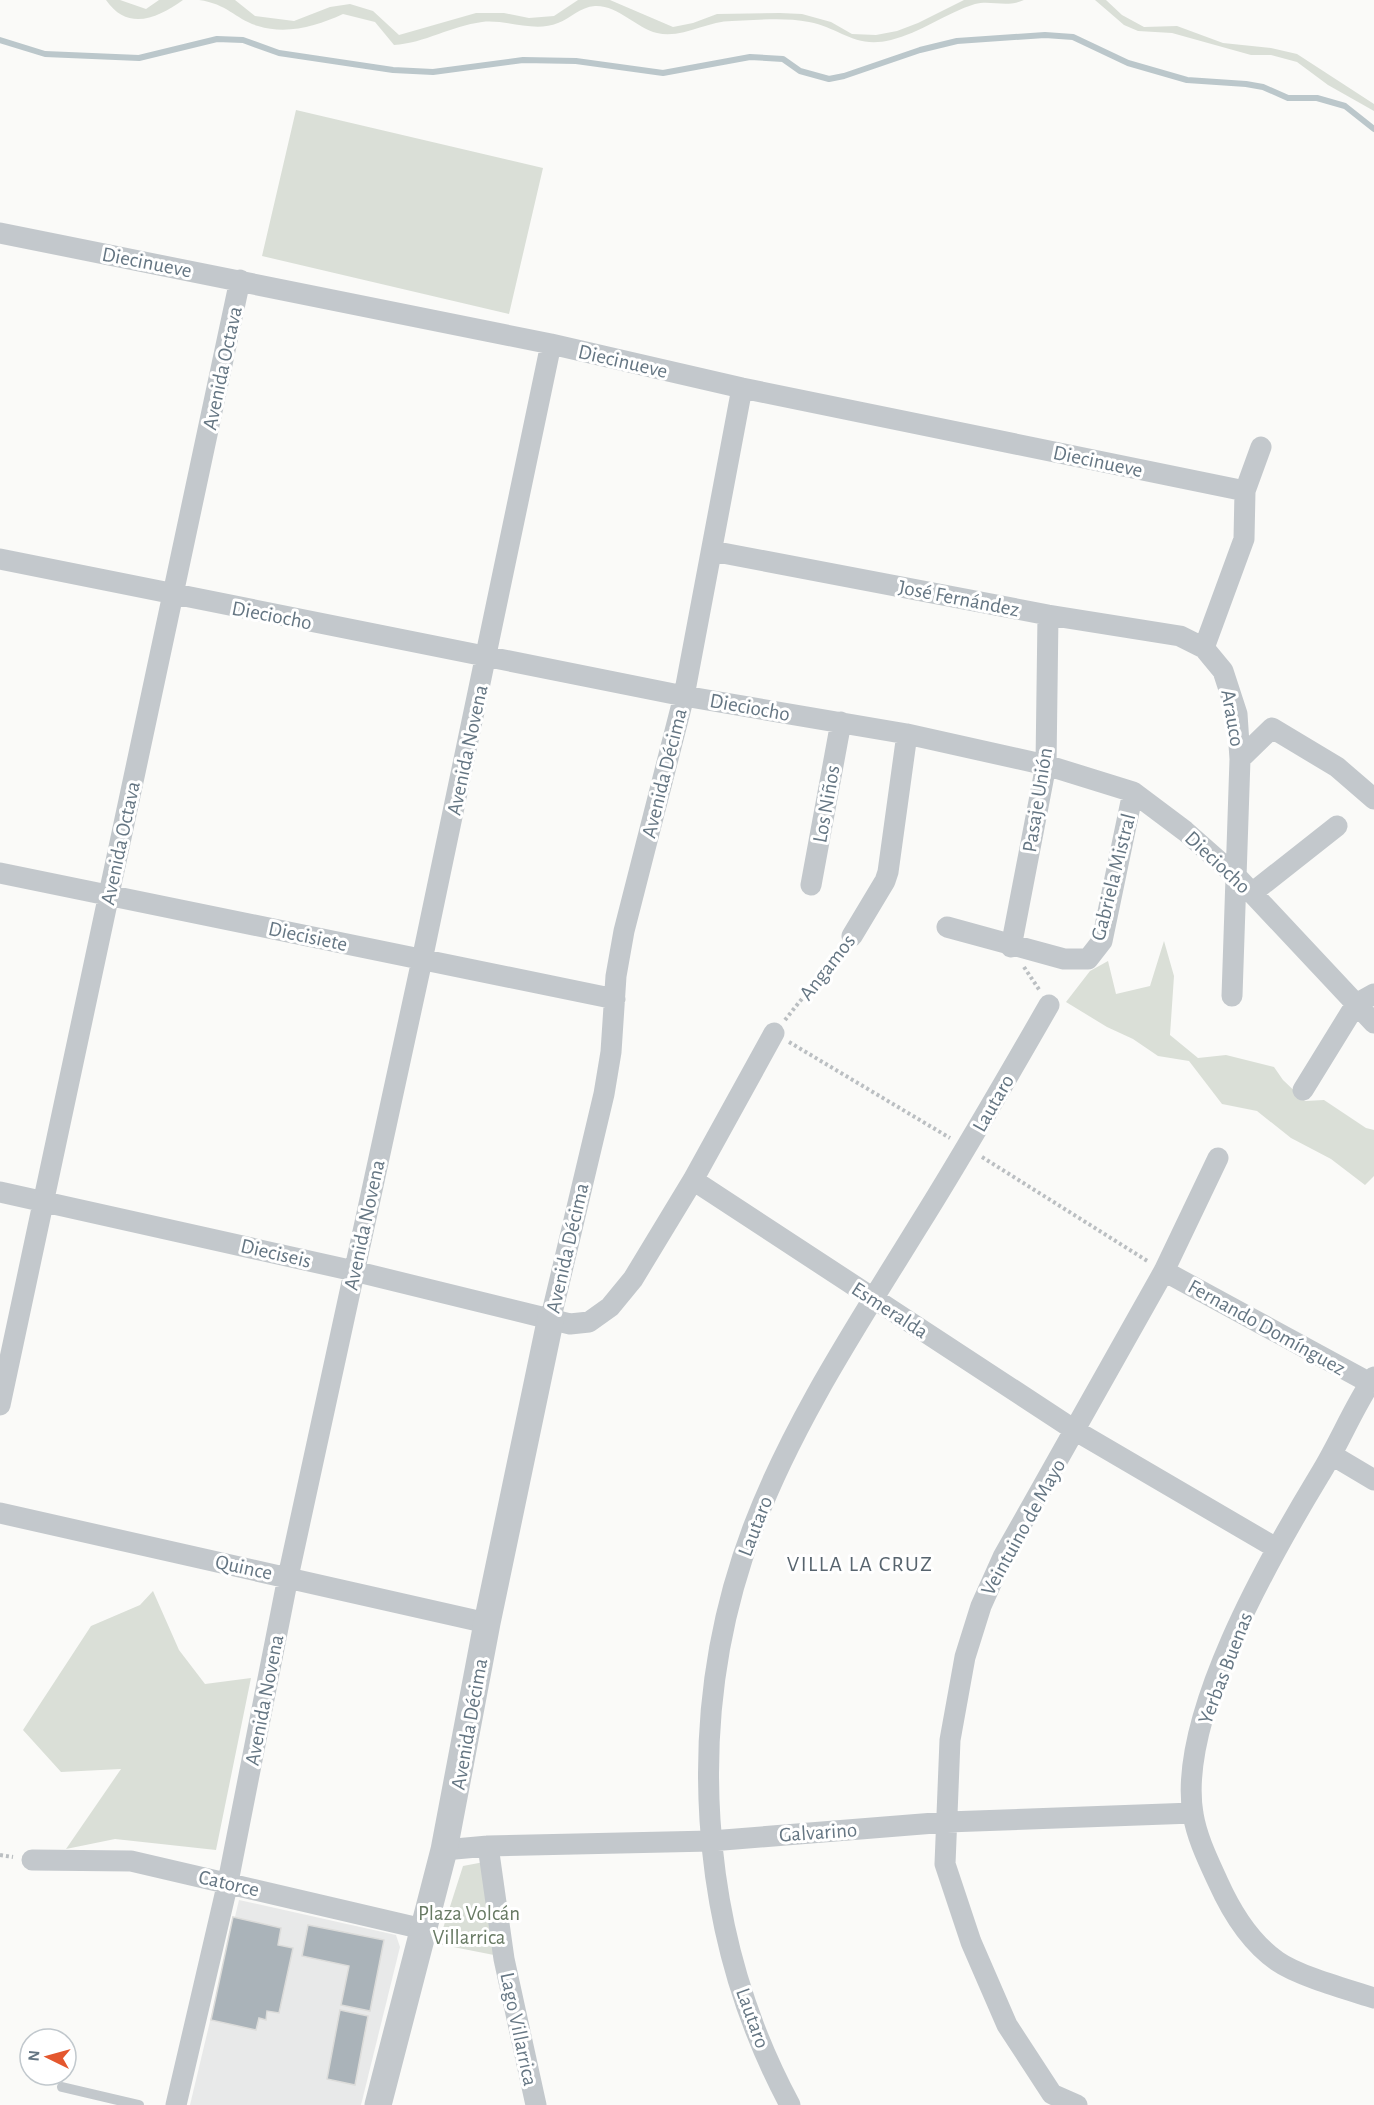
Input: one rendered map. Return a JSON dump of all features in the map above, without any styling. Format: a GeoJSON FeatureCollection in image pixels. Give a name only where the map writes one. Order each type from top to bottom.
{"type":"FeatureCollection","features":[{"type":"Feature","properties":{"kind":"street","name":"Diecinueve"},"geometry":{"type":"LineString","coordinates":[[0,232],[551,344],[742,388],[1245,491]]}},
{"type":"Feature","properties":{"kind":"street","name":"Avenida Octava"},"geometry":{"type":"LineString","coordinates":[[0,1405],[240,280]]}},
{"type":"Feature","properties":{"kind":"street","name":"Avenida Novena"},"geometry":{"type":"LineString","coordinates":[[176,2105],[228,1882],[288,1577],[487,656],[551,344]]}},
{"type":"Feature","properties":{"kind":"street","name":"Avenida Décima"},"geometry":{"type":"LineString","coordinates":[[378,2105],[444,1850],[487,1623],[551,1317],[604,1094],[624,931],[684,696],[742,388]]}},
{"type":"Feature","properties":{"kind":"street"},"geometry":{"type":"LineString","coordinates":[[1204,648],[1244,539],[1245,491],[1261,447]]}},
{"type":"Feature","properties":{"kind":"street","name":"José Fernández"},"geometry":{"type":"LineString","coordinates":[[712,551],[1048,615],[1180,636],[1204,648]]}},
{"type":"Feature","properties":{"kind":"street","name":"Dieciocho"},"geometry":{"type":"LineString","coordinates":[[0,559],[173,596],[684,696],[907,734],[1046,765],[1133,792],[1178,825],[1237,877],[1365,999],[1374,1023]]}},
{"type":"Feature","properties":{"kind":"street","name":"Pasaje Unión"},"geometry":{"type":"LineString","coordinates":[[1011,947],[1046,765],[1048,615]]}},
{"type":"Feature","properties":{"kind":"street","name":"Arauco"},"geometry":{"type":"LineString","coordinates":[[1204,648],[1223,671],[1236,714],[1240,759],[1232,996]]}},
{"type":"Feature","properties":{"kind":"street","name":"Los Niños"},"geometry":{"type":"LineString","coordinates":[[811,885],[841,722]]}},
{"type":"Feature","properties":{"kind":"street"},"geometry":{"type":"LineString","coordinates":[[1240,759],[1272,728],[1337,768],[1374,800]]}},
{"type":"Feature","properties":{"kind":"street","name":"Angamos"},"geometry":{"type":"LineString","coordinates":[[852,936],[885,882],[888,872],[907,734]]}},
{"type":"Feature","properties":{"kind":"street","name":"Gabriela Mistral"},"geometry":{"type":"LineString","coordinates":[[947,927],[1011,947],[1064,959],[1088,959],[1102,941],[1133,792]]}},
{"type":"Feature","properties":{"kind":"street"},"geometry":{"type":"LineString","coordinates":[[1252,893],[1337,826]]}},
{"type":"Feature","properties":{"kind":"street","name":"Diecisiete"},"geometry":{"type":"LineString","coordinates":[[0,873],[615,999]]}},
{"type":"Feature","properties":{"kind":"street"},"geometry":{"type":"LineString","coordinates":[[1303,1090],[1365,999]]}},
{"type":"Feature","properties":{"kind":"street","name":"Lautaro"},"geometry":{"type":"LineString","coordinates":[[790,2105],[764,2049],[735,1969],[725,1927],[711,1840],[709,1773],[712,1705],[720,1649],[738,1572],[752,1529],[789,1446],[873,1299],[967,1148],[1049,1005]]}},
{"type":"Feature","properties":{"kind":"street"},"geometry":{"type":"LineString","coordinates":[[551,1317],[570,1324],[590,1322],[610,1307],[633,1279],[693,1180],[774,1033]]}},
{"type":"Feature","properties":{"kind":"street","name":"Veintuino de Mayo"},"geometry":{"type":"LineString","coordinates":[[1077,2105],[1052,2094],[1007,2025],[971,1942],[945,1864],[950,1740],[965,1657],[981,1606],[1004,1557],[1164,1271],[1218,1158]]}},
{"type":"Feature","properties":{"kind":"street","name":"Esmeralda"},"geometry":{"type":"LineString","coordinates":[[693,1180],[1076,1431],[1276,1548]]}},
{"type":"Feature","properties":{"kind":"street","name":"Dieciseis"},"geometry":{"type":"LineString","coordinates":[[0,1192],[551,1317]]}},
{"type":"Feature","properties":{"kind":"street","name":"Fernando Domínguez"},"geometry":{"type":"LineString","coordinates":[[1164,1271],[1372,1380]]}},
{"type":"Feature","properties":{"kind":"street","name":"Yerbas Buenas"},"geometry":{"type":"LineString","coordinates":[[1372,1380],[1332,1455],[1276,1548],[1206,1705],[1193,1762],[1192,1813],[1204,1851],[1222,1891],[1243,1928],[1277,1962],[1338,1987],[1374,1998]]}},
{"type":"Feature","properties":{"kind":"street"},"geometry":{"type":"LineString","coordinates":[[1332,1455],[1374,1480]]}},
{"type":"Feature","properties":{"kind":"street","name":"Quince"},"geometry":{"type":"LineString","coordinates":[[0,1513],[487,1623]]}},
{"type":"Feature","properties":{"kind":"street","name":"Galvarino"},"geometry":{"type":"LineString","coordinates":[[444,1850],[488,1846],[711,1840],[947,1822],[1192,1813]]}},
{"type":"Feature","properties":{"kind":"street","name":"Lago Villarrica"},"geometry":{"type":"LineString","coordinates":[[488,1846],[504,1959],[536,2105]]}},
{"type":"Feature","properties":{"kind":"street","name":"Catorce"},"geometry":{"type":"LineString","coordinates":[[32,1860],[131,1862],[228,1882],[423,1929]]}},
{"type":"Feature","properties":{"kind":"lane"},"geometry":{"type":"LineString","coordinates":[[66,2087],[139,2105]]}},
{"type":"Feature","properties":{"kind":"path","name":"Angamos"},"geometry":{"type":"LineString","coordinates":[[774,1033],[852,936]]}},
{"type":"Feature","properties":{"kind":"path"},"geometry":{"type":"LineString","coordinates":[[1011,947],[1049,1005]]}},
{"type":"Feature","properties":{"kind":"shaded area"},"geometry":{"type":"Polygon","coordinates":[[[239,1900],[396,1935],[400,1947],[361,2105],[190,2105],[239,1900]]]}},
{"type":"Feature","properties":{"kind":"green space"},"geometry":{"type":"Polygon","coordinates":[[[106,0],[120,0],[146,9],[159,0],[183,0],[164,12],[143,19],[133,19],[115,10],[106,0]]]}},
{"type":"Feature","properties":{"kind":"green space"},"geometry":{"type":"Polygon","coordinates":[[[199,0],[235,0],[255,16],[294,21],[330,7],[350,4],[373,11],[399,35],[476,13],[504,13],[529,18],[554,16],[578,0],[610,0],[673,27],[693,23],[717,14],[780,13],[802,14],[831,22],[852,34],[876,35],[897,31],[918,23],[964,0],[1024,0],[1011,3],[975,4],[902,37],[878,42],[857,40],[809,22],[781,19],[723,22],[676,34],[657,33],[611,9],[595,6],[585,8],[549,26],[482,22],[405,44],[394,45],[375,22],[343,14],[302,28],[269,29],[250,23],[217,5],[199,0]]]}},
{"type":"Feature","properties":{"kind":"green space"},"geometry":{"type":"Polygon","coordinates":[[[1095,0],[1106,0],[1122,15],[1144,27],[1177,26],[1223,43],[1271,48],[1297,54],[1374,104],[1374,111],[1328,85],[1297,62],[1271,55],[1251,55],[1172,33],[1138,31],[1124,25],[1095,0]]]}},
{"type":"Feature","properties":{"kind":"green space"},"geometry":{"type":"Polygon","coordinates":[[[296,110],[543,168],[509,314],[262,256],[296,110]]]}},
{"type":"Feature","properties":{"kind":"green space"},"geometry":{"type":"Polygon","coordinates":[[[1164,941],[1174,976],[1170,1035],[1198,1058],[1226,1055],[1274,1067],[1283,1080],[1305,1101],[1324,1100],[1366,1128],[1374,1130],[1374,1176],[1365,1185],[1331,1159],[1291,1138],[1257,1111],[1222,1104],[1189,1061],[1158,1056],[1133,1039],[1107,1027],[1066,1002],[1090,971],[1108,961],[1116,994],[1150,986],[1164,941]]]}},
{"type":"Feature","properties":{"kind":"green space"},"geometry":{"type":"Polygon","coordinates":[[[153,1591],[179,1650],[205,1684],[251,1678],[216,1850],[115,1839],[66,1849],[121,1769],[61,1772],[23,1730],[91,1626],[140,1605],[153,1591]]]}},
{"type":"Feature","properties":{"kind":"green space","name":"Plaza Volcán Villarrica"},"geometry":{"type":"Polygon","coordinates":[[[484,1862],[499,1956],[438,1944],[463,1866],[484,1862]]]}},
{"type":"Feature","properties":{"kind":"building"},"geometry":{"type":"Polygon","coordinates":[[[233,1917],[281,1928],[278,1945],[293,1948],[279,2013],[267,2011],[266,2020],[259,2018],[256,2030],[211,2020],[233,1917]]]}},
{"type":"Feature","properties":{"kind":"building"},"geometry":{"type":"Polygon","coordinates":[[[308,1925],[384,1940],[370,2011],[341,2005],[349,1966],[302,1956],[308,1925]]]}},
{"type":"Feature","properties":{"kind":"building"},"geometry":{"type":"Polygon","coordinates":[[[340,2010],[368,2016],[355,2085],[327,2079],[340,2010]]]}},
{"type":"Feature","properties":{"kind":"waterway"},"geometry":{"type":"LineString","coordinates":[[0,40],[45,54],[139,58],[217,39],[243,40],[279,53],[393,70],[433,72],[523,60],[576,61],[663,73],[750,57],[783,59],[800,71],[829,79],[920,50],[957,41],[1045,35],[1073,37],[1128,63],[1187,80],[1246,84],[1263,87],[1288,98],[1317,98],[1345,106],[1374,129]]}},
{"type":"Feature","properties":{"kind":"district","name":"VILLA LA CRUZ"},"geometry":{"type":"Point","coordinates":[860,1563]}}]}
